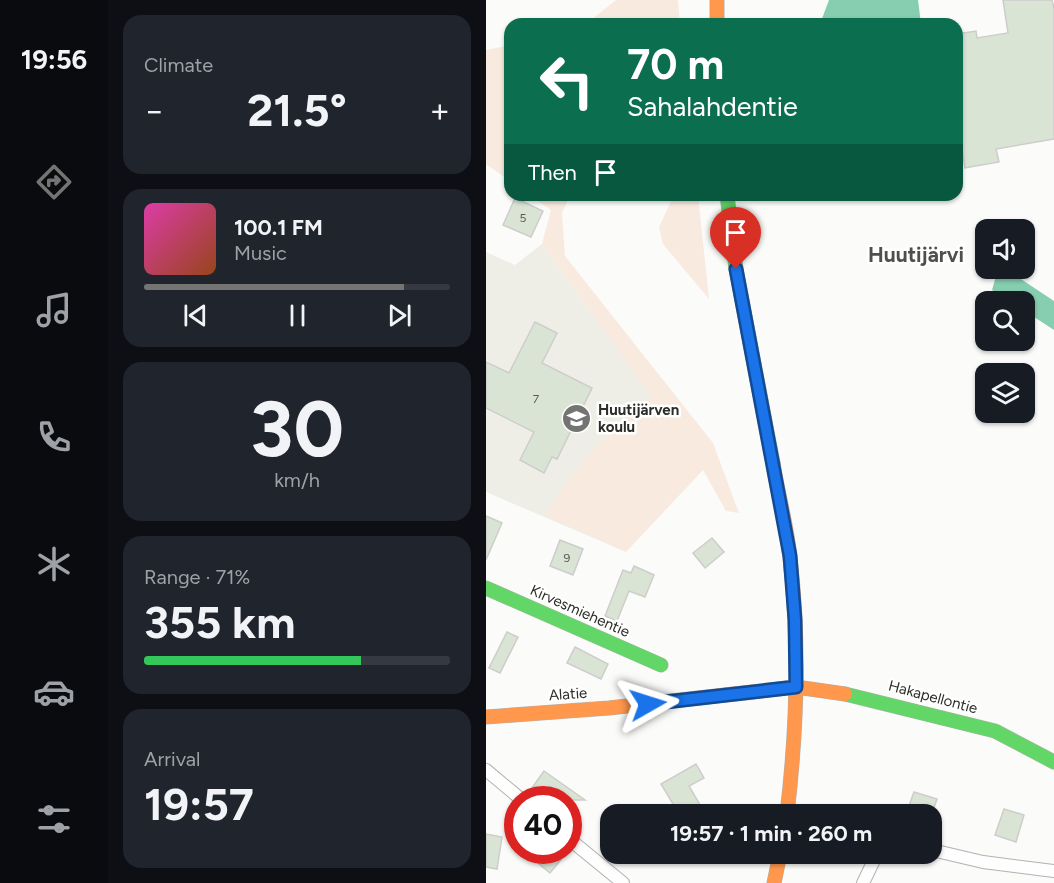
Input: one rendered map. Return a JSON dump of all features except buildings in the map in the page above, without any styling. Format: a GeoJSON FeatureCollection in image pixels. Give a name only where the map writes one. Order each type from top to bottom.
{"type":"FeatureCollection","features":[{"type":"Feature","properties":{"kind":"street"},"geometry":{"type":"LineString","coordinates":[[717,0],[717,18]]}},
{"type":"Feature","properties":{"kind":"street"},"geometry":{"type":"LineString","coordinates":[[728,201],[736,269],[790,556],[795,620],[796,735],[788,804]]}},
{"type":"Feature","properties":{"kind":"street","name":"Kirvesmiehentie"},"geometry":{"type":"LineString","coordinates":[[486,588],[661,665]]}},
{"type":"Feature","properties":{"kind":"street","name":"Alatie"},"geometry":{"type":"LineString","coordinates":[[486,717],[609,708],[796,687]]}},
{"type":"Feature","properties":{"kind":"street","name":"Hakapellontie"},"geometry":{"type":"LineString","coordinates":[[796,687],[865,697],[996,731],[1054,762]]}},
{"type":"Feature","properties":{"kind":"street"},"geometry":{"type":"LineString","coordinates":[[486,770],[505,786]]}},
{"type":"Feature","properties":{"kind":"street"},"geometry":{"type":"LineString","coordinates":[[582,849],[623,883]]}},
{"type":"Feature","properties":{"kind":"street"},"geometry":{"type":"LineString","coordinates":[[942,852],[983,862],[1054,871]]}},
{"type":"Feature","properties":{"kind":"street"},"geometry":{"type":"LineString","coordinates":[[774,883],[778,864]]}},
{"type":"Feature","properties":{"kind":"street"},"geometry":{"type":"LineString","coordinates":[[863,883],[872,864]]}},
{"type":"Feature","properties":{"kind":"shaded area"},"geometry":{"type":"Polygon","coordinates":[[[616,0],[678,0],[680,18],[594,18],[616,0]]]}},
{"type":"Feature","properties":{"kind":"shaded area"},"geometry":{"type":"Polygon","coordinates":[[[829,0],[918,0],[920,18],[822,18],[829,0]]]}},
{"type":"Feature","properties":{"kind":"shaded area"},"geometry":{"type":"Polygon","coordinates":[[[504,46],[504,177],[486,164],[486,50],[504,46]]]}},
{"type":"Feature","properties":{"kind":"shaded area"},"geometry":{"type":"Polygon","coordinates":[[[538,201],[567,201],[562,213],[565,256],[713,443],[739,513],[726,511],[703,470],[626,552],[545,515],[573,474],[604,438],[651,396],[542,244],[551,210],[538,201]]]}},
{"type":"Feature","properties":{"kind":"shaded area"},"geometry":{"type":"Polygon","coordinates":[[[671,201],[699,201],[709,299],[663,244],[659,227],[671,201]]]}},
{"type":"Feature","properties":{"kind":"shaded area","name":"Huutijärven koulu"},"geometry":{"type":"Polygon","coordinates":[[[542,244],[685,442],[626,552],[486,492],[486,252],[515,265],[542,244]]]}},
{"type":"Feature","properties":{"kind":"shaded area"},"geometry":{"type":"Polygon","coordinates":[[[995,279],[1021,279],[1054,301],[1054,330],[1035,318],[1035,291],[992,290],[995,279]]]}},
{"type":"Feature","properties":{"kind":"traffic: fast"},"geometry":{"type":"LineString","coordinates":[[728,201],[736,269],[773,463]]}},
{"type":"Feature","properties":{"kind":"traffic: fast"},"geometry":{"type":"LineString","coordinates":[[486,588],[661,665]]}},
{"type":"Feature","properties":{"kind":"traffic: fast"},"geometry":{"type":"LineString","coordinates":[[845,694],[995,731],[1054,762]]}},
{"type":"Feature","properties":{"kind":"traffic: slow"},"geometry":{"type":"LineString","coordinates":[[717,0],[717,18]]}},
{"type":"Feature","properties":{"kind":"traffic: slow"},"geometry":{"type":"LineString","coordinates":[[773,463],[789,546],[795,622],[795,718],[788,804]]}},
{"type":"Feature","properties":{"kind":"traffic: slow"},"geometry":{"type":"LineString","coordinates":[[486,717],[609,708],[796,687],[845,694]]}},
{"type":"Feature","properties":{"kind":"traffic: slow"},"geometry":{"type":"LineString","coordinates":[[774,883],[778,864]]}},
{"type":"Feature","properties":{"kind":"place","name":"Huutijärven koulu"},"geometry":{"type":"Point","coordinates":[577,419]}},
{"type":"Feature","properties":{"kind":"district","name":"Huutijärvi"},"geometry":{"type":"Point","coordinates":[916,254]}},
{"type":"Feature","properties":{"kind":"route"},"geometry":{"type":"LineString","coordinates":[[648,704],[796,687],[795,620],[790,556],[736,269]]}}]}
